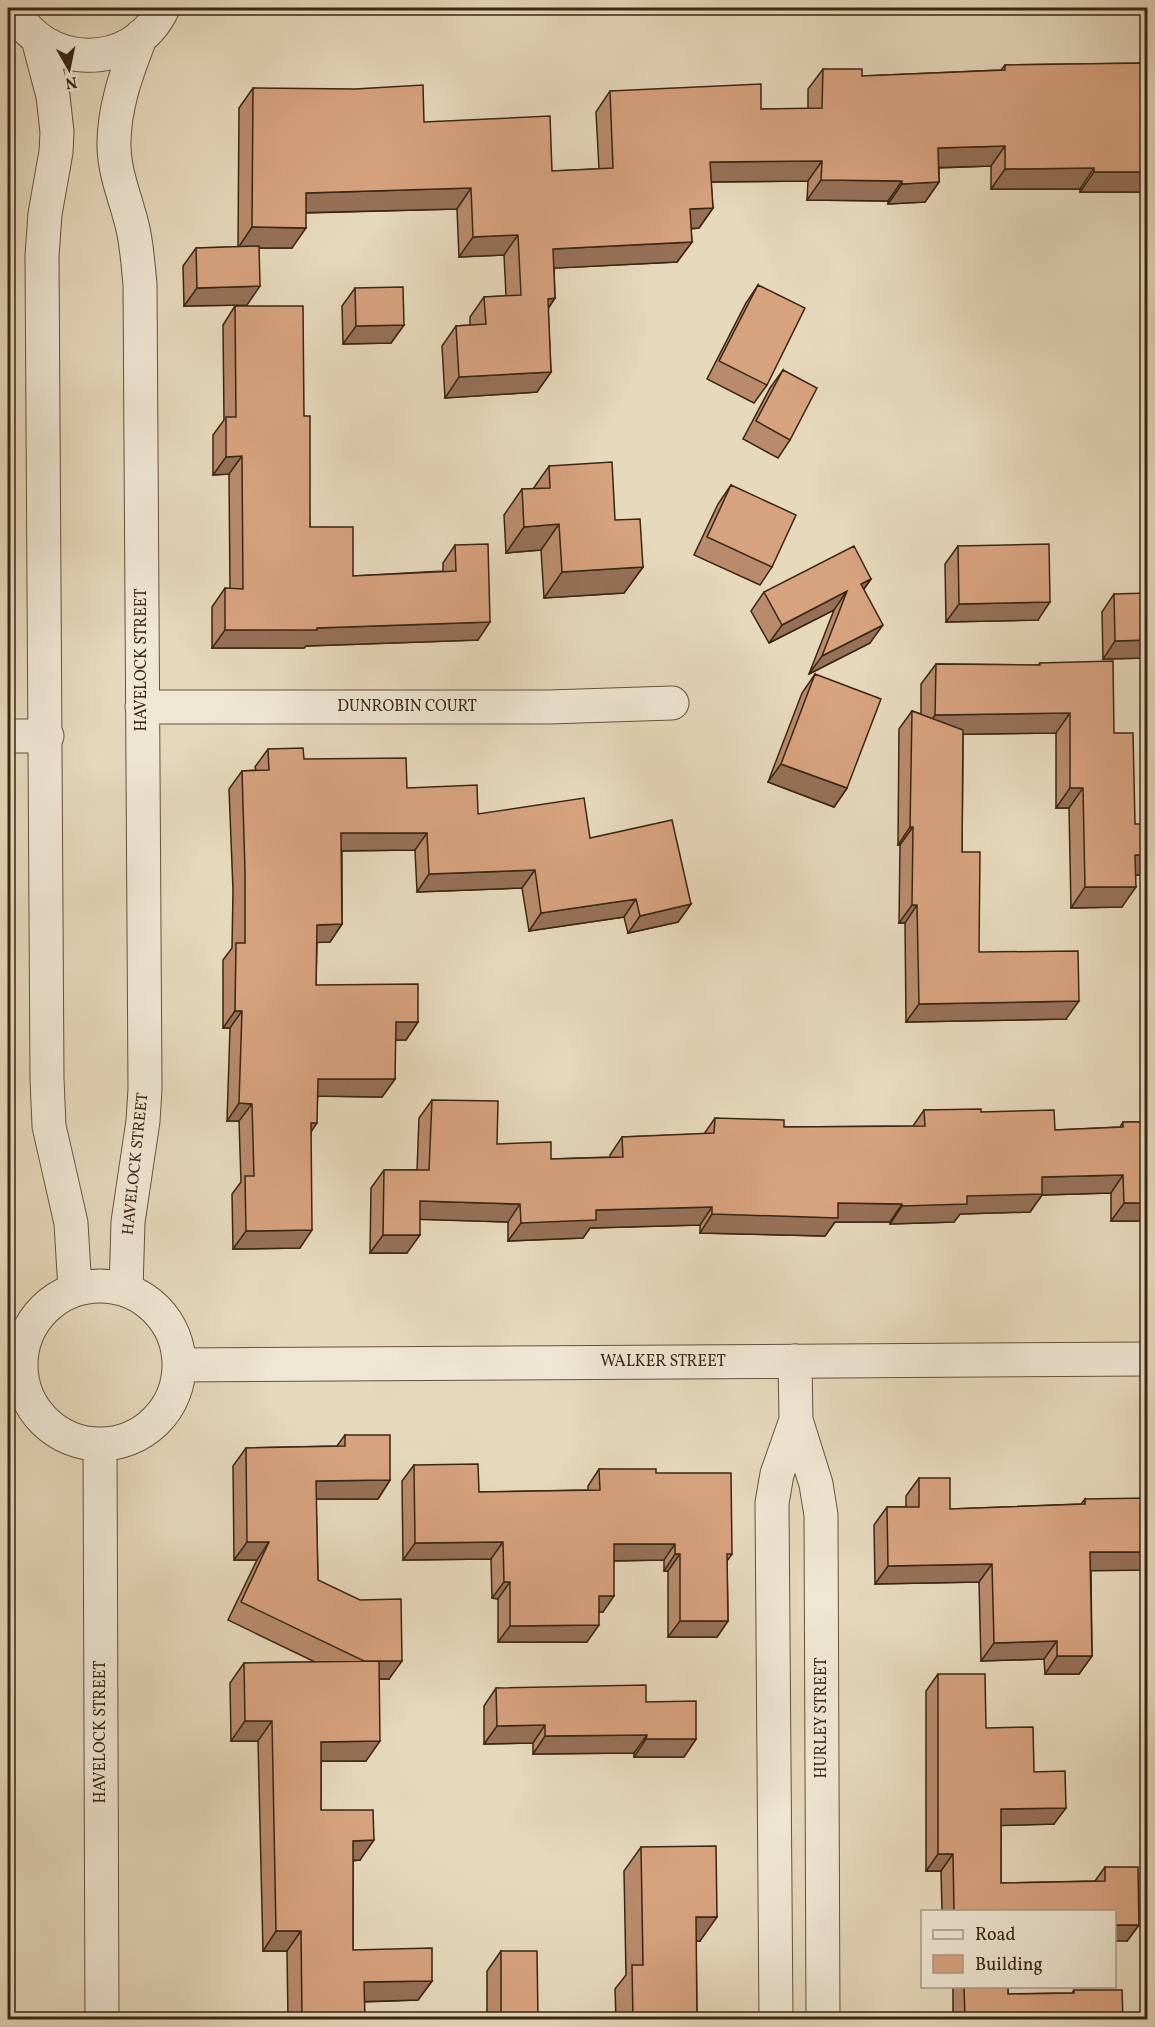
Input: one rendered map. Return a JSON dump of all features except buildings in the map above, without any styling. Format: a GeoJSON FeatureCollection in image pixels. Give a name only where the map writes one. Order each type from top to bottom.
{"type":"FeatureCollection","features":[{"type":"Feature","properties":{"kind":"street"},"geometry":{"type":"LineString","coordinates":[[13,8],[26,28],[38,39],[62,51],[90,55],[117,50],[141,36],[163,8]]}},
{"type":"Feature","properties":{"kind":"street","name":"HAVELOCK STREET"},"geometry":{"type":"LineString","coordinates":[[126,1290],[128,1222],[143,1121],[145,1089],[140,284],[134,238],[119,181],[114,149],[122,89],[141,36]]}},
{"type":"Feature","properties":{"kind":"street"},"geometry":{"type":"LineString","coordinates":[[38,39],[53,96],[57,132],[56,152],[45,214],[42,256],[47,736],[47,1067],[49,1126],[71,1222],[75,1290]]}},
{"type":"Feature","properties":{"kind":"street","name":"DUNROBIN COURT"},"geometry":{"type":"LineString","coordinates":[[142,707],[549,707],[672,703]]}},
{"type":"Feature","properties":{"kind":"street"},"geometry":{"type":"LineString","coordinates":[[8,736],[47,736]]}},
{"type":"Feature","properties":{"kind":"street"},"geometry":{"type":"LineString","coordinates":[[101,1286],[126,1290],[148,1302],[165,1320],[176,1341],[179,1365],[175,1390],[168,1405],[147,1430],[124,1441],[100,1444],[76,1441],[54,1430],[37,1413],[14,1368],[35,1320],[53,1302],[75,1290],[101,1286]]}},
{"type":"Feature","properties":{"kind":"street","name":"WALKER STREET"},"geometry":{"type":"LineString","coordinates":[[179,1365],[1148,1359]]}},
{"type":"Feature","properties":{"kind":"street","name":"HURLEY STREET"},"geometry":{"type":"LineString","coordinates":[[795,1361],[795,1420],[816,1484],[821,1515],[823,2019]]}},
{"type":"Feature","properties":{"kind":"street","name":"HURLEY STREET"},"geometry":{"type":"LineString","coordinates":[[776,2019],[772,1503],[777,1474],[795,1420]]}},
{"type":"Feature","properties":{"kind":"street","name":"HAVELOCK STREET"},"geometry":{"type":"LineString","coordinates":[[100,1444],[102,2019]]}}]}
